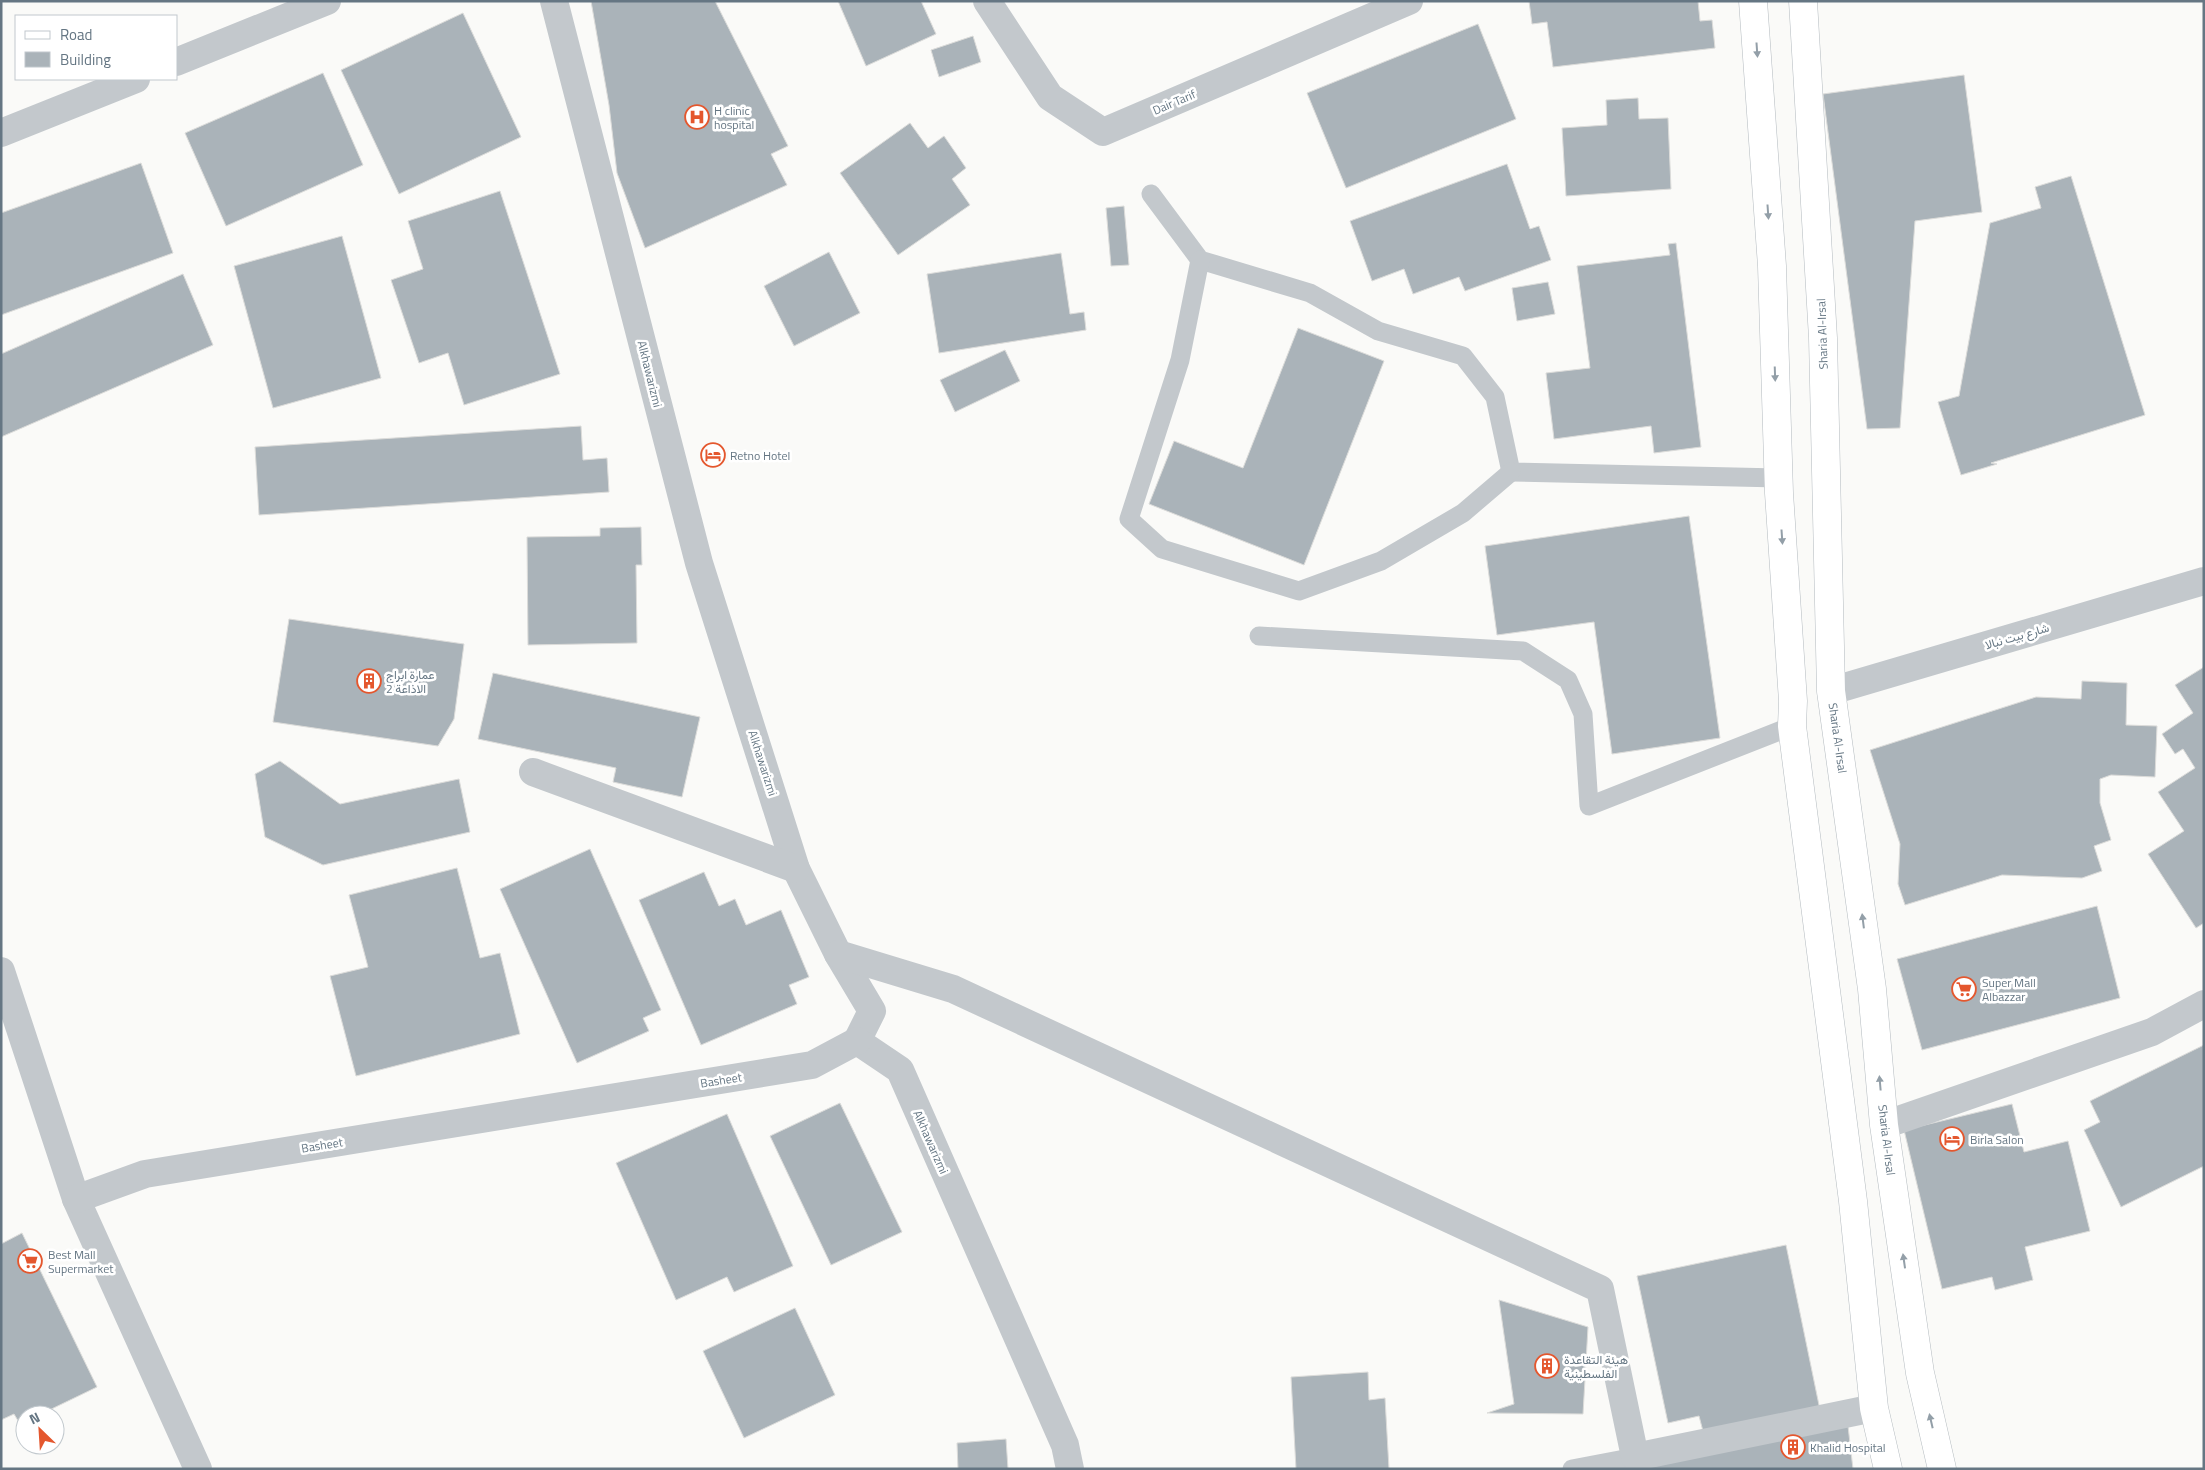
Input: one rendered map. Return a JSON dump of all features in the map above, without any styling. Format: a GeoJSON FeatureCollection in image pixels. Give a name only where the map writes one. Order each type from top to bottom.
{"type":"FeatureCollection","features":[{"type":"Feature","properties":{"kind":"main road"},"geometry":{"type":"LineString","coordinates":[[1753,1],[1772,266],[1779,478],[1792,714],[1853,1201],[1874,1408],[1888,1469]]}},
{"type":"Feature","properties":{"kind":"main road","name":"Sharia Al-Irsal"},"geometry":{"type":"LineString","coordinates":[[1803,1],[1823,338],[1831,691],[1872,989],[1884,1125],[1920,1373],[1942,1469]]}},
{"type":"Feature","properties":{"kind":"main road"},"geometry":{"type":"LineString","coordinates":[[1792,714],[1831,691]]}},
{"type":"Feature","properties":{"kind":"street"},"geometry":{"type":"LineString","coordinates":[[178,61],[327,1]]}},
{"type":"Feature","properties":{"kind":"street","name":"Alkhawarizmi"},"geometry":{"type":"LineString","coordinates":[[554,1],[699,563],[796,870],[838,954],[872,1011],[858,1041],[900,1070],[1065,1445],[1070,1469]]}},
{"type":"Feature","properties":{"kind":"street","name":"Dair Tarif"},"geometry":{"type":"LineString","coordinates":[[987,1],[1050,97],[1103,132],[1409,1]]}},
{"type":"Feature","properties":{"kind":"street"},"geometry":{"type":"LineString","coordinates":[[1,133],[134,80]]}},
{"type":"Feature","properties":{"kind":"street","name":"شارع بيت نبالا"},"geometry":{"type":"LineString","coordinates":[[1831,691],[2204,581]]}},
{"type":"Feature","properties":{"kind":"street"},"geometry":{"type":"LineString","coordinates":[[533,772],[796,870]]}},
{"type":"Feature","properties":{"kind":"street"},"geometry":{"type":"LineString","coordinates":[[838,954],[953,989],[1600,1289],[1635,1457],[1874,1408]]}},
{"type":"Feature","properties":{"kind":"street"},"geometry":{"type":"LineString","coordinates":[[2,976],[76,1199],[198,1469]]}},
{"type":"Feature","properties":{"kind":"street"},"geometry":{"type":"LineString","coordinates":[[1884,1125],[2152,1032],[2204,1004]]}},
{"type":"Feature","properties":{"kind":"street","name":"Basheet"},"geometry":{"type":"LineString","coordinates":[[76,1199],[145,1174],[812,1065],[858,1041]]}},
{"type":"Feature","properties":{"kind":"lane"},"geometry":{"type":"LineString","coordinates":[[1151,194],[1200,260],[1310,293],[1378,331],[1463,356],[1495,397],[1510,472]]}},
{"type":"Feature","properties":{"kind":"lane"},"geometry":{"type":"LineString","coordinates":[[1200,260],[1180,360],[1129,519],[1162,549],[1299,592],[1381,561],[1463,513],[1510,472],[1779,478]]}},
{"type":"Feature","properties":{"kind":"lane"},"geometry":{"type":"LineString","coordinates":[[1260,636],[1523,651],[1568,680],[1583,714],[1589,806],[1792,714]]}},
{"type":"Feature","properties":{"kind":"lane"},"geometry":{"type":"LineString","coordinates":[[1572,1469],[1635,1457]]}},
{"type":"Feature","properties":{"kind":"building"},"geometry":{"type":"Polygon","coordinates":[[[591,1],[715,1],[788,146],[771,154],[787,185],[645,248],[617,173],[609,105],[591,1]]]}},
{"type":"Feature","properties":{"kind":"building"},"geometry":{"type":"Polygon","coordinates":[[[838,1],[921,1],[936,34],[866,66],[838,1]]]}},
{"type":"Feature","properties":{"kind":"building"},"geometry":{"type":"Polygon","coordinates":[[[1529,1],[1698,1],[1700,21],[1712,20],[1715,48],[1553,67],[1547,22],[1532,24],[1529,1]]]}},
{"type":"Feature","properties":{"kind":"building"},"geometry":{"type":"Polygon","coordinates":[[[463,13],[521,137],[399,194],[341,70],[463,13]]]}},
{"type":"Feature","properties":{"kind":"building"},"geometry":{"type":"Polygon","coordinates":[[[1478,24],[1516,119],[1346,188],[1307,93],[1478,24]]]}},
{"type":"Feature","properties":{"kind":"building"},"geometry":{"type":"Polygon","coordinates":[[[973,36],[981,62],[939,77],[931,50],[973,36]]]}},
{"type":"Feature","properties":{"kind":"building"},"geometry":{"type":"Polygon","coordinates":[[[323,73],[363,165],[226,226],[185,133],[323,73]]]}},
{"type":"Feature","properties":{"kind":"building"},"geometry":{"type":"Polygon","coordinates":[[[1964,75],[1982,212],[1915,221],[1900,428],[1867,429],[1823,94],[1964,75]]]}},
{"type":"Feature","properties":{"kind":"building"},"geometry":{"type":"Polygon","coordinates":[[[1638,98],[1639,119],[1668,118],[1671,189],[1566,196],[1562,128],[1607,125],[1606,100],[1638,98]]]}},
{"type":"Feature","properties":{"kind":"building"},"geometry":{"type":"Polygon","coordinates":[[[910,123],[928,148],[944,136],[966,168],[952,179],[970,205],[898,255],[840,173],[910,123]]]}},
{"type":"Feature","properties":{"kind":"building"},"geometry":{"type":"Polygon","coordinates":[[[141,163],[173,253],[1,315],[1,213],[141,163]]]}},
{"type":"Feature","properties":{"kind":"building"},"geometry":{"type":"Polygon","coordinates":[[[1507,164],[1530,229],[1539,226],[1551,260],[1465,291],[1459,277],[1413,294],[1404,269],[1372,281],[1350,221],[1507,164]]]}},
{"type":"Feature","properties":{"kind":"building"},"geometry":{"type":"Polygon","coordinates":[[[2071,176],[2145,415],[1991,463],[1997,464],[1961,475],[1938,402],[1959,396],[1990,223],[2041,208],[2035,187],[2071,176]]]}},
{"type":"Feature","properties":{"kind":"building"},"geometry":{"type":"Polygon","coordinates":[[[500,191],[560,374],[464,405],[448,353],[419,363],[391,280],[423,269],[408,221],[500,191]]]}},
{"type":"Feature","properties":{"kind":"building"},"geometry":{"type":"Polygon","coordinates":[[[1124,206],[1129,265],[1111,266],[1106,208],[1124,206]]]}},
{"type":"Feature","properties":{"kind":"building"},"geometry":{"type":"Polygon","coordinates":[[[342,236],[381,378],[273,408],[234,266],[342,236]]]}},
{"type":"Feature","properties":{"kind":"building"},"geometry":{"type":"Polygon","coordinates":[[[1676,243],[1701,447],[1654,453],[1651,426],[1554,439],[1546,373],[1590,368],[1577,266],[1670,255],[1668,244],[1676,243]]]}},
{"type":"Feature","properties":{"kind":"building"},"geometry":{"type":"Polygon","coordinates":[[[829,252],[860,313],[794,346],[764,286],[829,252]]]}},
{"type":"Feature","properties":{"kind":"building"},"geometry":{"type":"Polygon","coordinates":[[[1061,253],[1070,314],[1084,312],[1086,330],[939,353],[927,274],[1061,253]]]}},
{"type":"Feature","properties":{"kind":"building"},"geometry":{"type":"Polygon","coordinates":[[[183,274],[213,345],[1,437],[1,354],[183,274]]]}},
{"type":"Feature","properties":{"kind":"building"},"geometry":{"type":"Polygon","coordinates":[[[1548,282],[1555,314],[1517,321],[1512,288],[1548,282]]]}},
{"type":"Feature","properties":{"kind":"building"},"geometry":{"type":"Polygon","coordinates":[[[1298,328],[1384,361],[1304,565],[1149,504],[1174,441],[1243,468],[1298,328]]]}},
{"type":"Feature","properties":{"kind":"building"},"geometry":{"type":"Polygon","coordinates":[[[1005,350],[1020,381],[955,412],[940,380],[1005,350]]]}},
{"type":"Feature","properties":{"kind":"building"},"geometry":{"type":"Polygon","coordinates":[[[581,426],[583,460],[607,458],[609,492],[259,515],[255,447],[581,426]]]}},
{"type":"Feature","properties":{"kind":"building"},"geometry":{"type":"Polygon","coordinates":[[[1689,516],[1720,738],[1612,754],[1594,622],[1497,635],[1485,546],[1689,516]]]}},
{"type":"Feature","properties":{"kind":"building"},"geometry":{"type":"Polygon","coordinates":[[[641,527],[642,565],[636,565],[637,643],[528,645],[527,537],[600,536],[600,528],[641,527]]]}},
{"type":"Feature","properties":{"kind":"building","name":"عمارة ابراج الاذاعة 2"},"geometry":{"type":"Polygon","coordinates":[[[289,619],[464,644],[454,719],[438,746],[273,722],[289,619]]]}},
{"type":"Feature","properties":{"kind":"building"},"geometry":{"type":"Polygon","coordinates":[[[2204,667],[2204,923],[2196,928],[2148,854],[2184,831],[2158,792],[2195,768],[2183,749],[2175,754],[2162,734],[2193,713],[2175,685],[2204,667]]]}},
{"type":"Feature","properties":{"kind":"building"},"geometry":{"type":"Polygon","coordinates":[[[493,673],[700,717],[682,797],[613,782],[616,768],[478,739],[493,673]]]}},
{"type":"Feature","properties":{"kind":"building"},"geometry":{"type":"Polygon","coordinates":[[[2082,681],[2127,683],[2126,725],[2157,726],[2155,777],[2111,775],[2100,779],[2100,803],[2111,840],[2094,846],[2102,871],[2082,878],[2002,875],[1905,905],[1898,884],[1900,844],[1870,750],[2036,697],[2081,699],[2082,681]]]}},
{"type":"Feature","properties":{"kind":"building"},"geometry":{"type":"Polygon","coordinates":[[[280,761],[340,804],[459,779],[470,832],[323,865],[265,837],[255,774],[280,761]]]}},
{"type":"Feature","properties":{"kind":"building"},"geometry":{"type":"Polygon","coordinates":[[[590,849],[661,1010],[643,1018],[649,1031],[577,1063],[500,889],[590,849]]]}},
{"type":"Feature","properties":{"kind":"building"},"geometry":{"type":"Polygon","coordinates":[[[457,868],[480,958],[500,953],[520,1034],[356,1076],[330,976],[368,967],[349,895],[457,868]]]}},
{"type":"Feature","properties":{"kind":"building"},"geometry":{"type":"Polygon","coordinates":[[[704,872],[719,906],[735,899],[746,925],[781,910],[809,977],[789,985],[797,1004],[701,1045],[639,900],[704,872]]]}},
{"type":"Feature","properties":{"kind":"building"},"geometry":{"type":"Polygon","coordinates":[[[2097,906],[2120,998],[1922,1050],[1897,959],[2097,906]]]}},
{"type":"Feature","properties":{"kind":"building"},"geometry":{"type":"Polygon","coordinates":[[[2204,1045],[2204,1166],[2121,1207],[2084,1130],[2100,1122],[2090,1101],[2204,1045]]]}},
{"type":"Feature","properties":{"kind":"building"},"geometry":{"type":"Polygon","coordinates":[[[840,1103],[902,1232],[831,1265],[770,1136],[840,1103]]]}},
{"type":"Feature","properties":{"kind":"building"},"geometry":{"type":"Polygon","coordinates":[[[2012,1104],[2024,1152],[2068,1141],[2090,1231],[2025,1247],[2033,1280],[1995,1290],[1992,1277],[1942,1289],[1904,1130],[2012,1104]]]}},
{"type":"Feature","properties":{"kind":"building"},"geometry":{"type":"Polygon","coordinates":[[[727,1114],[793,1266],[734,1292],[727,1277],[676,1300],[616,1163],[727,1114]]]}},
{"type":"Feature","properties":{"kind":"building"},"geometry":{"type":"Polygon","coordinates":[[[22,1233],[97,1387],[60,1405],[15,1405],[15,1416],[14,1414],[1,1420],[1,1244],[22,1233]]]}},
{"type":"Feature","properties":{"kind":"building"},"geometry":{"type":"Polygon","coordinates":[[[1786,1245],[1820,1410],[1704,1435],[1699,1416],[1668,1423],[1637,1276],[1786,1245]]]}},
{"type":"Feature","properties":{"kind":"building","name":"هيئة التقاعدة الفلسطينية"},"geometry":{"type":"Polygon","coordinates":[[[1499,1300],[1588,1327],[1583,1414],[1487,1413],[1514,1404],[1499,1300]]]}},
{"type":"Feature","properties":{"kind":"building"},"geometry":{"type":"Polygon","coordinates":[[[795,1308],[835,1395],[744,1438],[703,1351],[795,1308]]]}},
{"type":"Feature","properties":{"kind":"building"},"geometry":{"type":"Polygon","coordinates":[[[1368,1372],[1369,1400],[1385,1398],[1389,1469],[1296,1469],[1291,1377],[1368,1372]]]}},
{"type":"Feature","properties":{"kind":"building","name":"Khalid Hospital"},"geometry":{"type":"Polygon","coordinates":[[[1848,1426],[1853,1469],[1625,1469],[1848,1426]]]}},
{"type":"Feature","properties":{"kind":"building"},"geometry":{"type":"Polygon","coordinates":[[[1006,1439],[1008,1469],[958,1469],[957,1443],[1006,1439]]]}},
{"type":"Feature","properties":{"kind":"place","name":"H clinic hospital"},"geometry":{"type":"Point","coordinates":[697,117]}},
{"type":"Feature","properties":{"kind":"place","name":"Retno Hotel"},"geometry":{"type":"Point","coordinates":[713,455]}},
{"type":"Feature","properties":{"kind":"place","name":"عمارة ابراج الاذاعة 2"},"geometry":{"type":"Point","coordinates":[369,681]}},
{"type":"Feature","properties":{"kind":"place","name":"Super Mall Albazzar"},"geometry":{"type":"Point","coordinates":[1964,989]}},
{"type":"Feature","properties":{"kind":"place","name":"Birla Salon"},"geometry":{"type":"Point","coordinates":[1952,1139]}},
{"type":"Feature","properties":{"kind":"place","name":"Best Mall Supermarket"},"geometry":{"type":"Point","coordinates":[30,1261]}},
{"type":"Feature","properties":{"kind":"place","name":"هيئة التقاعدة الفلسطينية"},"geometry":{"type":"Point","coordinates":[1547,1366]}},
{"type":"Feature","properties":{"kind":"place","name":"Khalid Hospital"},"geometry":{"type":"Point","coordinates":[1793,1447]}}]}
